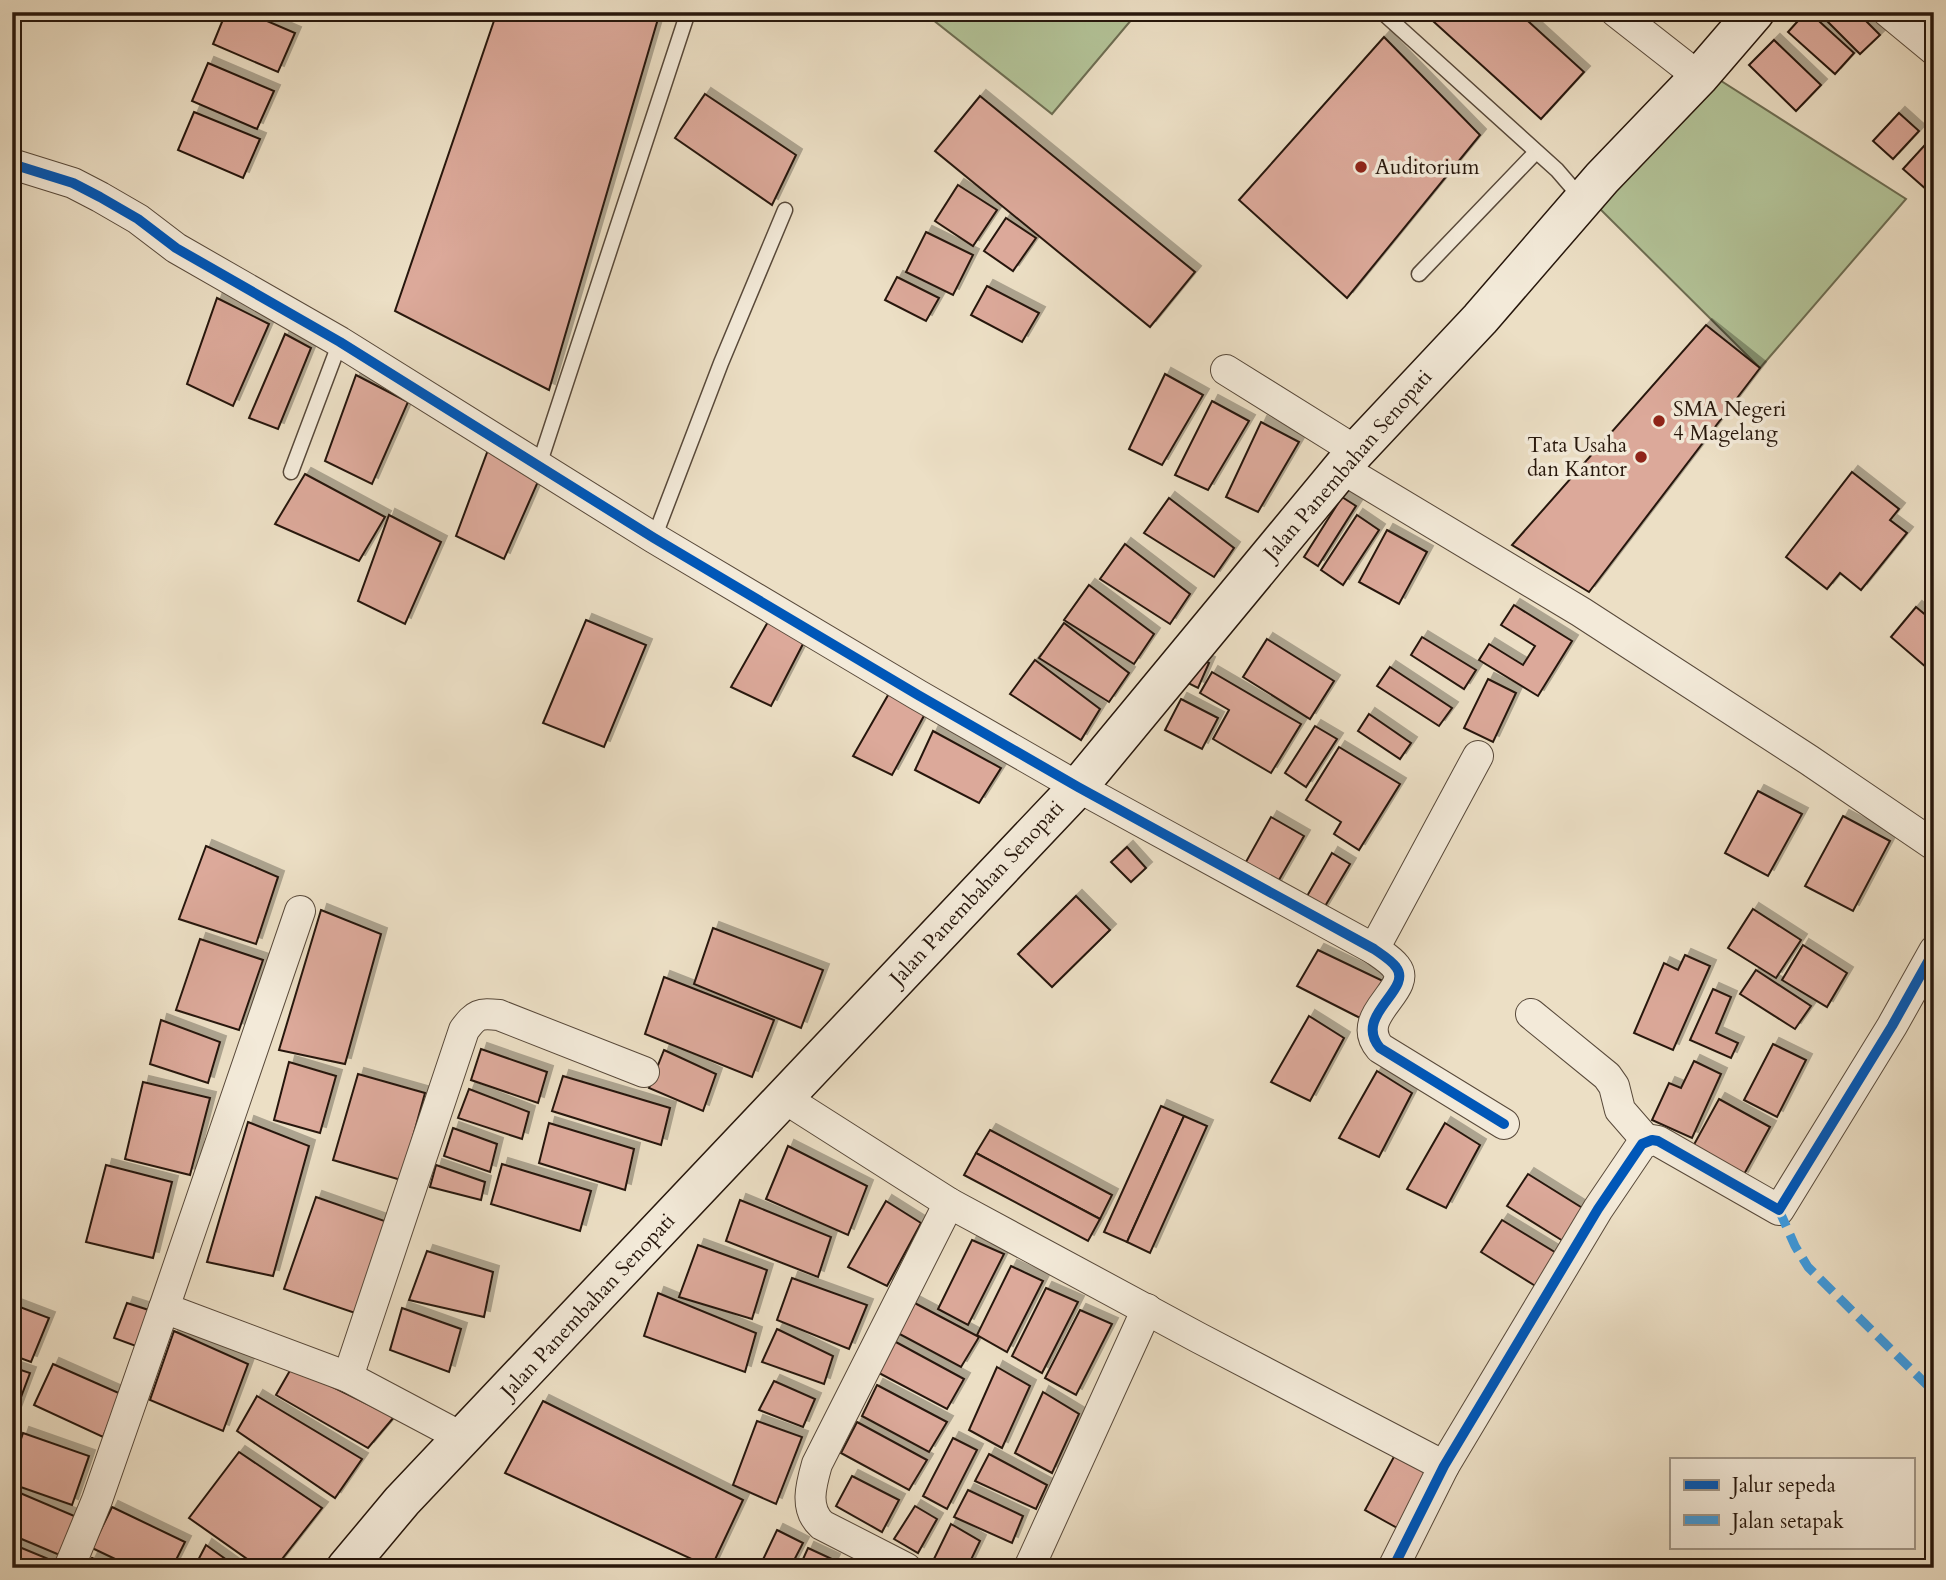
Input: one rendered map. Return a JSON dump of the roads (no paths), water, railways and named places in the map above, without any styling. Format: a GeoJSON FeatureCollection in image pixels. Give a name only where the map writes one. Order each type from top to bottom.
{"type":"FeatureCollection","features":[{"type":"Feature","properties":{"kind":"main road","name":"Jalan Panembahan Senopati"},"geometry":{"type":"LineString","coordinates":[[346,1568],[402,1501],[1078,787],[1348,459],[1480,319],[1583,200],[1699,77],[1755,12]]}},
{"type":"Feature","properties":{"kind":"street"},"geometry":{"type":"LineString","coordinates":[[1616,12],[1699,77]]}},
{"type":"Feature","properties":{"kind":"street"},"geometry":{"type":"LineString","coordinates":[[1888,12],[1934,50]]}},
{"type":"Feature","properties":{"kind":"street"},"geometry":{"type":"LineString","coordinates":[[12,164],[73,183],[100,197],[138,219],[176,248],[340,342],[654,538],[1078,787],[1374,949],[1397,968],[1400,976],[1398,984],[1375,1017],[1373,1040],[1380,1048],[1504,1124]]}},
{"type":"Feature","properties":{"kind":"street"},"geometry":{"type":"LineString","coordinates":[[1226,370],[1348,459],[1809,760],[1934,845]]}},
{"type":"Feature","properties":{"kind":"street"},"geometry":{"type":"LineString","coordinates":[[1374,949],[1478,755]]}},
{"type":"Feature","properties":{"kind":"street"},"geometry":{"type":"LineString","coordinates":[[69,1568],[97,1500],[300,911]]}},
{"type":"Feature","properties":{"kind":"street"},"geometry":{"type":"LineString","coordinates":[[1394,1568],[1444,1466],[1598,1209],[1642,1144],[1658,1141],[1779,1210],[1892,1026],[1934,951]]}},
{"type":"Feature","properties":{"kind":"street"},"geometry":{"type":"LineString","coordinates":[[348,1377],[464,1030],[473,1019],[482,1013],[499,1015],[644,1072]]}},
{"type":"Feature","properties":{"kind":"street"},"geometry":{"type":"LineString","coordinates":[[1531,1014],[1607,1076],[1614,1086],[1620,1110],[1647,1141]]}},
{"type":"Feature","properties":{"kind":"street"},"geometry":{"type":"LineString","coordinates":[[784,1098],[949,1203],[1444,1466]]}},
{"type":"Feature","properties":{"kind":"street"},"geometry":{"type":"LineString","coordinates":[[906,1568],[822,1525],[811,1510],[811,1487],[817,1464],[949,1203]]}},
{"type":"Feature","properties":{"kind":"street"},"geometry":{"type":"LineString","coordinates":[[164,1308],[348,1377],[463,1438]]}},
{"type":"Feature","properties":{"kind":"street"},"geometry":{"type":"LineString","coordinates":[[1028,1568],[1147,1308]]}},
{"type":"Feature","properties":{"kind":"lane"},"geometry":{"type":"LineString","coordinates":[[540,465],[688,12]]}},
{"type":"Feature","properties":{"kind":"lane"},"geometry":{"type":"LineString","coordinates":[[1382,12],[1557,170],[1583,200]]}},
{"type":"Feature","properties":{"kind":"lane"},"geometry":{"type":"LineString","coordinates":[[1419,274],[1536,152]]}},
{"type":"Feature","properties":{"kind":"lane"},"geometry":{"type":"LineString","coordinates":[[654,538],[721,363],[785,210]]}},
{"type":"Feature","properties":{"kind":"lane"},"geometry":{"type":"LineString","coordinates":[[291,472],[340,342]]}},
{"type":"Feature","properties":{"kind":"place","name":"Auditorium"},"geometry":{"type":"Point","coordinates":[1361,167]}},
{"type":"Feature","properties":{"kind":"place","name":"SMA Negeri 4 Magelang"},"geometry":{"type":"Point","coordinates":[1659,421]}},
{"type":"Feature","properties":{"kind":"place","name":"Tata Usaha dan Kantor"},"geometry":{"type":"Point","coordinates":[1641,457]}}]}
